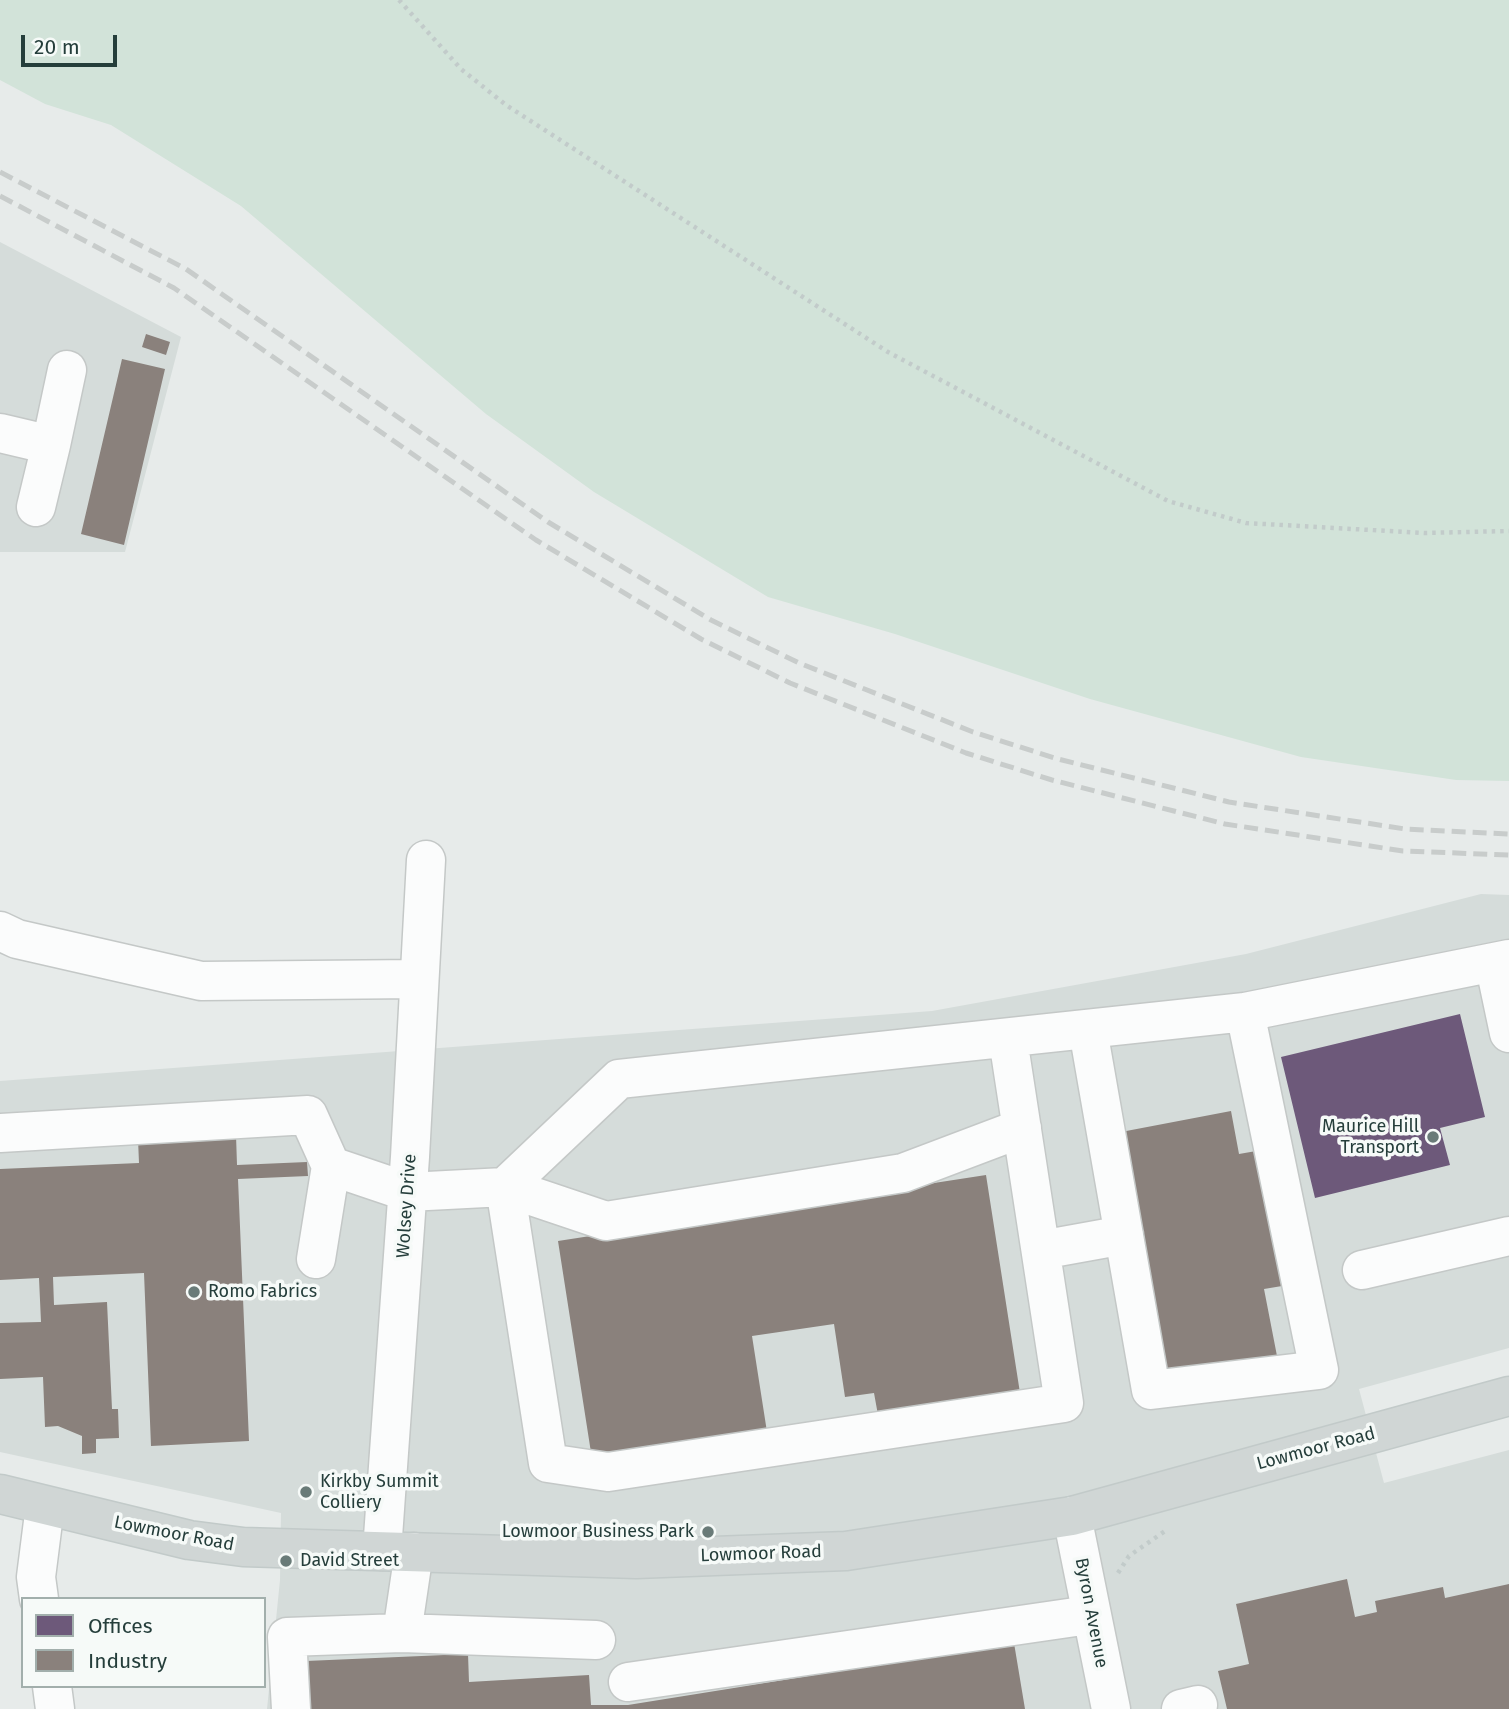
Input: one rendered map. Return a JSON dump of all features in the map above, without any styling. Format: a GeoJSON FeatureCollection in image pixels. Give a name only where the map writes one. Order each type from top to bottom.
{"type":"FeatureCollection","features":[{"type":"Feature","properties":{"kind":"main road","name":"Lowmoor Road"},"geometry":{"type":"LineString","coordinates":[[0,1494],[216,1544],[636,1559],[846,1551],[1072,1516],[1509,1396]]}},
{"type":"Feature","properties":{"kind":"street"},"geometry":{"type":"LineString","coordinates":[[36,507],[67,370]]}},
{"type":"Feature","properties":{"kind":"street"},"geometry":{"type":"LineString","coordinates":[[0,433],[51,445]]}},
{"type":"Feature","properties":{"kind":"street","name":"Wolsey Drive"},"geometry":{"type":"LineString","coordinates":[[402,1633],[398,1552],[408,1192],[426,860]]}},
{"type":"Feature","properties":{"kind":"street"},"geometry":{"type":"LineString","coordinates":[[0,931],[17,939],[201,981],[418,979]]}},
{"type":"Feature","properties":{"kind":"street"},"geometry":{"type":"LineString","coordinates":[[505,1187],[619,1079],[1245,1012],[1502,960],[1509,1033]]}},
{"type":"Feature","properties":{"kind":"street"},"geometry":{"type":"LineString","coordinates":[[1088,1030],[1151,1390],[1319,1370],[1245,1012]]}},
{"type":"Feature","properties":{"kind":"street"},"geometry":{"type":"LineString","coordinates":[[505,1187],[548,1464],[608,1472],[1064,1403],[1008,1039]]}},
{"type":"Feature","properties":{"kind":"street"},"geometry":{"type":"LineString","coordinates":[[0,1133],[308,1115],[331,1167],[316,1259]]}},
{"type":"Feature","properties":{"kind":"street"},"geometry":{"type":"LineString","coordinates":[[331,1167],[408,1192],[505,1187],[606,1221],[903,1173],[1022,1128]]}},
{"type":"Feature","properties":{"kind":"street"},"geometry":{"type":"LineString","coordinates":[[1041,1250],[1124,1235]]}},
{"type":"Feature","properties":{"kind":"street"},"geometry":{"type":"LineString","coordinates":[[1362,1270],[1509,1236]]}},
{"type":"Feature","properties":{"kind":"street"},"geometry":{"type":"LineString","coordinates":[[39,1597],[36,1577],[45,1506]]}},
{"type":"Feature","properties":{"kind":"street","name":"Byron Avenue"},"geometry":{"type":"LineString","coordinates":[[1072,1516],[1089,1615],[1111,1709]]}},
{"type":"Feature","properties":{"kind":"street"},"geometry":{"type":"LineString","coordinates":[[628,1682],[1089,1615]]}},
{"type":"Feature","properties":{"kind":"street"},"geometry":{"type":"LineString","coordinates":[[291,1709],[287,1637],[402,1633],[596,1640]]}},
{"type":"Feature","properties":{"kind":"street"},"geometry":{"type":"LineString","coordinates":[[52,1688],[55,1709]]}},
{"type":"Feature","properties":{"kind":"path"},"geometry":{"type":"LineString","coordinates":[[399,0],[461,69],[506,105],[888,352],[1168,500],[1246,523],[1424,533],[1509,531]]}},
{"type":"Feature","properties":{"kind":"shaded area"},"geometry":{"type":"Polygon","coordinates":[[[0,242],[181,337],[125,552],[0,552],[0,242]]]}},
{"type":"Feature","properties":{"kind":"shaded area"},"geometry":{"type":"Polygon","coordinates":[[[1481,894],[1509,895],[1509,1348],[1359,1389],[1384,1483],[1509,1450],[1509,1709],[267,1709],[280,1580],[281,1513],[0,1452],[0,1081],[932,1011],[1246,954],[1481,894]]]}},
{"type":"Feature","properties":{"kind":"green space"},"geometry":{"type":"Polygon","coordinates":[[[0,0],[1509,0],[1509,781],[1456,780],[1301,757],[1090,699],[895,634],[768,597],[594,492],[486,414],[241,206],[111,125],[45,104],[0,80],[0,0]]]}},
{"type":"Feature","properties":{"kind":"building: Offices"},"geometry":{"type":"Polygon","coordinates":[[[1460,1014],[1485,1117],[1440,1128],[1450,1165],[1315,1198],[1281,1057],[1460,1014]]]}},
{"type":"Feature","properties":{"kind":"building: Industry"},"geometry":{"type":"Polygon","coordinates":[[[146,334],[170,342],[166,355],[142,347],[146,334]]]}},
{"type":"Feature","properties":{"kind":"building: Industry"},"geometry":{"type":"Polygon","coordinates":[[[122,359],[165,369],[124,545],[81,534],[122,359]]]}},
{"type":"Feature","properties":{"kind":"building: Industry"},"geometry":{"type":"Polygon","coordinates":[[[1231,1111],[1239,1154],[1262,1150],[1288,1285],[1264,1289],[1277,1356],[1166,1377],[1121,1132],[1231,1111]]]}},
{"type":"Feature","properties":{"kind":"building: Industry","name":"Romo Fabrics"},"geometry":{"type":"Polygon","coordinates":[[[236,1135],[237,1165],[307,1162],[308,1176],[238,1179],[249,1441],[151,1446],[144,1273],[53,1277],[54,1305],[107,1302],[112,1409],[118,1409],[119,1438],[96,1439],[96,1453],[82,1454],[82,1436],[58,1426],[45,1427],[43,1377],[0,1379],[0,1323],[41,1322],[39,1278],[0,1280],[0,1169],[139,1163],[138,1139],[236,1135]]]}},
{"type":"Feature","properties":{"kind":"building: Industry"},"geometry":{"type":"Polygon","coordinates":[[[986,1175],[1020,1393],[878,1415],[874,1393],[845,1397],[834,1324],[752,1336],[767,1432],[592,1459],[558,1241],[986,1175]]]}},
{"type":"Feature","properties":{"kind":"building: Industry"},"geometry":{"type":"Polygon","coordinates":[[[1347,1579],[1355,1617],[1377,1612],[1375,1601],[1443,1587],[1445,1598],[1509,1584],[1509,1709],[1227,1709],[1218,1671],[1249,1664],[1236,1604],[1347,1579]]]}},
{"type":"Feature","properties":{"kind":"building: Industry"},"geometry":{"type":"Polygon","coordinates":[[[1014,1643],[1025,1709],[308,1709],[306,1661],[468,1654],[469,1682],[589,1675],[591,1705],[628,1705],[1014,1643]]]}},
{"type":"Feature","properties":{"kind":"railway"},"geometry":{"type":"LineString","coordinates":[[0,172],[186,269],[548,522],[711,620],[799,663],[973,732],[1058,759],[1229,802],[1405,829],[1509,834]]}},
{"type":"Feature","properties":{"kind":"railway"},"geometry":{"type":"LineString","coordinates":[[0,196],[174,288],[536,540],[701,639],[790,683],[966,753],[1052,780],[1225,824],[1403,851],[1509,855]]}},
{"type":"Feature","properties":{"kind":"place","name":"Maurice Hill Transport"},"geometry":{"type":"Point","coordinates":[1433,1137]}},
{"type":"Feature","properties":{"kind":"place","name":"Romo Fabrics"},"geometry":{"type":"Point","coordinates":[194,1292]}},
{"type":"Feature","properties":{"kind":"place","name":"Kirkby Summit Colliery"},"geometry":{"type":"Point","coordinates":[306,1492]}},
{"type":"Feature","properties":{"kind":"place","name":"Lowmoor Business Park"},"geometry":{"type":"Point","coordinates":[708,1532]}},
{"type":"Feature","properties":{"kind":"place","name":"David Street"},"geometry":{"type":"Point","coordinates":[286,1561]}}]}
